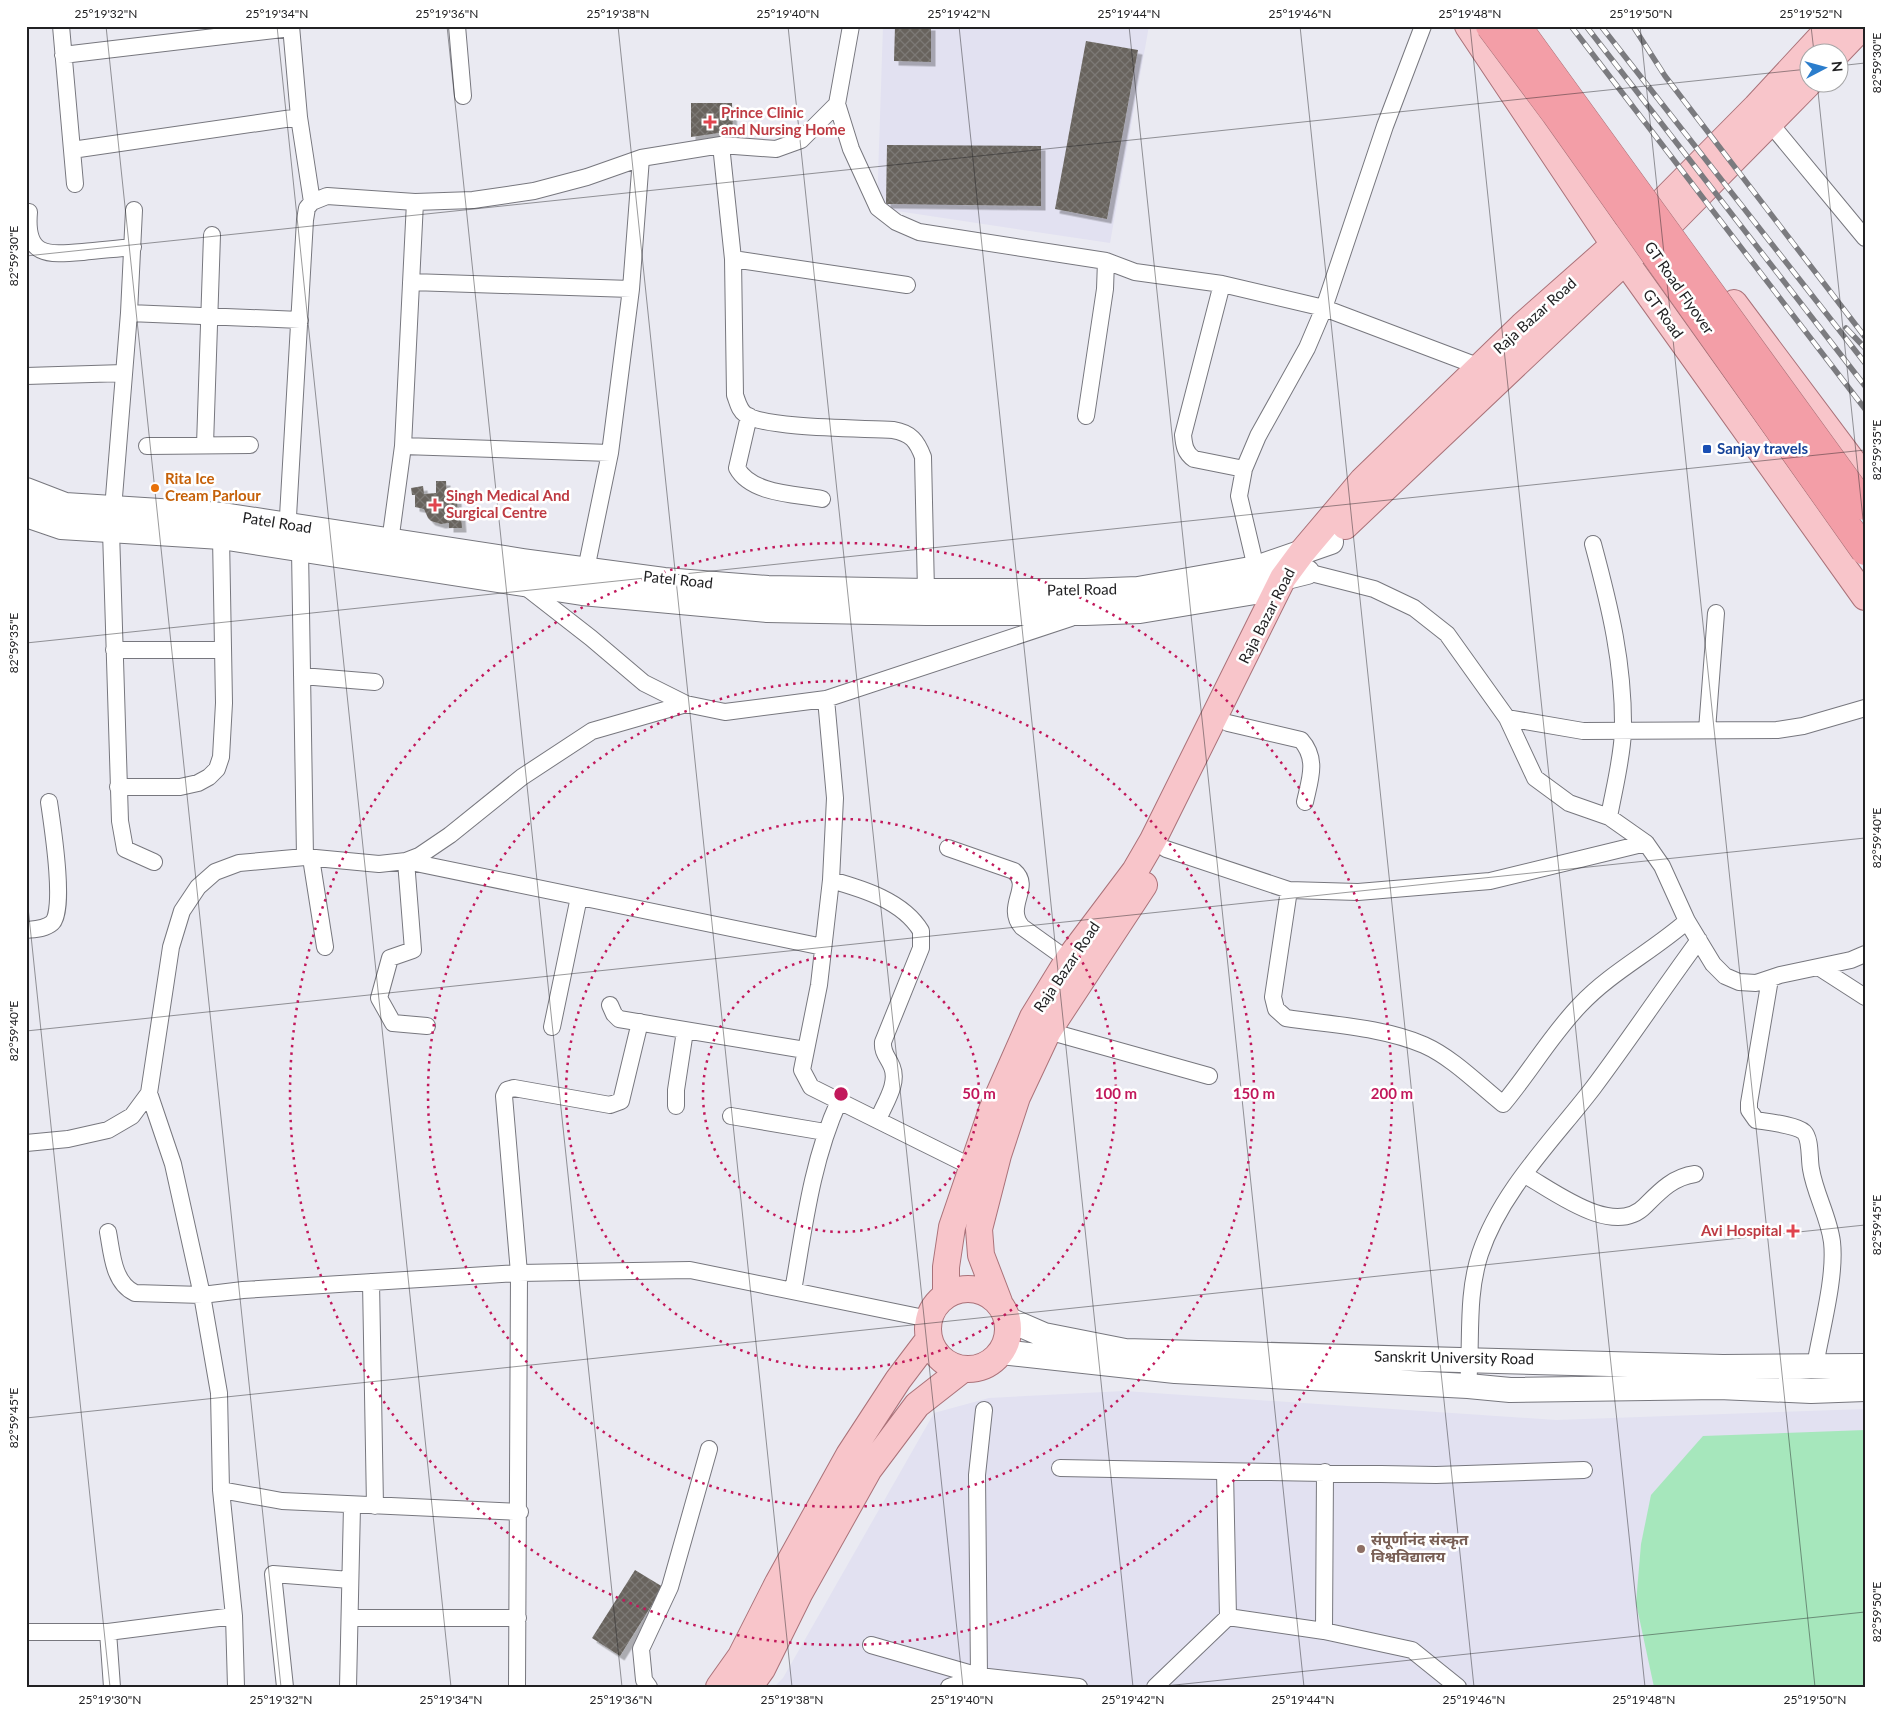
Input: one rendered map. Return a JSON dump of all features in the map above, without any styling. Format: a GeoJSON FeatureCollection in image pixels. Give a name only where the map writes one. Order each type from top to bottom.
{"type":"FeatureCollection","features":[{"type":"Feature","properties":{"kind":"highway","name":"GT Road Flyover"},"geometry":{"type":"LineString","coordinates":[[1490,26],[1560,120],[1865,551]]}},
{"type":"Feature","properties":{"kind":"highway","name":"GT Road Flyover"},"geometry":{"type":"LineString","coordinates":[[1517,26],[1865,506]]}},
{"type":"Feature","properties":{"kind":"main road","name":"GT Road"},"geometry":{"type":"LineString","coordinates":[[1468,26],[1620,253],[1865,597]]}},
{"type":"Feature","properties":{"kind":"main road"},"geometry":{"type":"LineString","coordinates":[[1526,26],[1865,478]]}},
{"type":"Feature","properties":{"kind":"main road","name":"Raja Bazar Road"},"geometry":{"type":"LineString","coordinates":[[1003,1311],[981,1255],[979,1229],[998,1155],[1017,1097],[1048,1031],[1166,849],[1201,784],[1275,623],[1298,567],[1330,542],[1620,253],[1667,212],[1764,115],[1831,26]]}},
{"type":"Feature","properties":{"kind":"main road"},"geometry":{"type":"LineString","coordinates":[[1848,42],[1863,26]]}},
{"type":"Feature","properties":{"kind":"main road","name":"Raja Bazar Road"},"geometry":{"type":"LineString","coordinates":[[1764,115],[1798,91]]}},
{"type":"Feature","properties":{"kind":"main road","name":"Raja Bazar Road"},"geometry":{"type":"LineString","coordinates":[[946,1296],[946,1267],[952,1227],[992,1110],[1033,1017],[1068,960],[1135,871],[1298,567],[1363,480],[1522,326],[1620,253]]}},
{"type":"Feature","properties":{"kind":"main road"},"geometry":{"type":"LineString","coordinates":[[719,1687],[741,1656],[778,1582],[849,1455],[929,1329],[936,1306],[946,1296],[959,1290],[974,1289],[988,1293],[1003,1311],[1007,1342],[1002,1352],[986,1366],[963,1369],[952,1366],[942,1360],[929,1329]]}},
{"type":"Feature","properties":{"kind":"main road"},"geometry":{"type":"LineString","coordinates":[[749,1687],[762,1669],[800,1594],[870,1469],[917,1405],[963,1369]]}},
{"type":"Feature","properties":{"kind":"main road"},"geometry":{"type":"LineString","coordinates":[[867,1427],[889,1442]]}},
{"type":"Feature","properties":{"kind":"street"},"geometry":{"type":"LineString","coordinates":[[61,26],[75,184]]}},
{"type":"Feature","properties":{"kind":"street"},"geometry":{"type":"LineString","coordinates":[[457,26],[463,96]]}},
{"type":"Feature","properties":{"kind":"street"},"geometry":{"type":"LineString","coordinates":[[851,26],[837,104],[851,149],[878,208],[896,222],[919,232],[1106,261],[1135,272],[1222,284],[1324,308],[1480,367]]}},
{"type":"Feature","properties":{"kind":"street"},"geometry":{"type":"LineString","coordinates":[[1256,592],[1256,568],[1239,496],[1244,469],[1258,436],[1308,348],[1324,308],[1385,126],[1423,26]]}},
{"type":"Feature","properties":{"kind":"street"},"geometry":{"type":"LineString","coordinates":[[63,55],[291,27],[299,117],[312,202]]}},
{"type":"Feature","properties":{"kind":"street"},"geometry":{"type":"LineString","coordinates":[[325,947],[308,858],[302,676],[293,548],[288,523],[307,208],[312,202],[327,196],[415,202],[472,200],[534,191],[587,177],[641,158],[721,145],[776,150],[801,140],[837,104]]}},
{"type":"Feature","properties":{"kind":"street"},"geometry":{"type":"LineString","coordinates":[[1764,115],[1865,238]]}},
{"type":"Feature","properties":{"kind":"street"},"geometry":{"type":"LineString","coordinates":[[72,150],[299,117]]}},
{"type":"Feature","properties":{"kind":"street"},"geometry":{"type":"LineString","coordinates":[[721,145],[733,259],[736,395],[739,407],[754,419],[802,426],[894,430],[906,432],[918,442],[923,457],[926,591]]}},
{"type":"Feature","properties":{"kind":"street"},"geometry":{"type":"LineString","coordinates":[[582,593],[610,453],[631,289],[641,158]]}},
{"type":"Feature","properties":{"kind":"street"},"geometry":{"type":"LineString","coordinates":[[390,542],[403,446],[415,202]]}},
{"type":"Feature","properties":{"kind":"street"},"geometry":{"type":"LineString","coordinates":[[134,210],[129,313],[112,520],[118,787],[120,821],[125,849],[154,862]]}},
{"type":"Feature","properties":{"kind":"street"},"geometry":{"type":"LineString","coordinates":[[29,212],[28,228],[33,242],[51,255],[133,247]]}},
{"type":"Feature","properties":{"kind":"street"},"geometry":{"type":"LineString","coordinates":[[205,445],[212,235]]}},
{"type":"Feature","properties":{"kind":"street"},"geometry":{"type":"LineString","coordinates":[[733,259],[907,285]]}},
{"type":"Feature","properties":{"kind":"street"},"geometry":{"type":"LineString","coordinates":[[1086,416],[1105,289],[1106,261]]}},
{"type":"Feature","properties":{"kind":"street"},"geometry":{"type":"LineString","coordinates":[[411,282],[631,289]]}},
{"type":"Feature","properties":{"kind":"street"},"geometry":{"type":"LineString","coordinates":[[1222,284],[1183,435],[1188,455],[1194,459],[1244,469]]}},
{"type":"Feature","properties":{"kind":"street"},"geometry":{"type":"LineString","coordinates":[[129,313],[209,318],[300,320]]}},
{"type":"Feature","properties":{"kind":"street"},"geometry":{"type":"LineString","coordinates":[[26,376],[124,373]]}},
{"type":"Feature","properties":{"kind":"street"},"geometry":{"type":"LineString","coordinates":[[749,416],[737,468],[742,478],[766,489],[822,499]]}},
{"type":"Feature","properties":{"kind":"street"},"geometry":{"type":"LineString","coordinates":[[147,446],[250,445]]}},
{"type":"Feature","properties":{"kind":"street"},"geometry":{"type":"LineString","coordinates":[[403,446],[610,453]]}},
{"type":"Feature","properties":{"kind":"street","name":"Patel Road"},"geometry":{"type":"LineString","coordinates":[[26,490],[112,520],[582,593],[767,610],[926,613],[1140,611],[1256,592],[1298,567]]}},
{"type":"Feature","properties":{"kind":"street","name":"Patel Road"},"geometry":{"type":"LineString","coordinates":[[26,515],[61,527],[112,520],[223,515],[288,523],[304,528],[390,542],[664,580],[768,588],[926,591],[1138,589],[1256,568],[1298,567]]}},
{"type":"Feature","properties":{"kind":"street"},"geometry":{"type":"LineString","coordinates":[[118,787],[180,787],[198,783],[208,778],[216,768],[221,757],[224,703],[221,537]]}},
{"type":"Feature","properties":{"kind":"street"},"geometry":{"type":"LineString","coordinates":[[1593,544],[1615,627],[1623,732],[1609,817]]}},
{"type":"Feature","properties":{"kind":"street"},"geometry":{"type":"LineString","coordinates":[[1298,567],[1374,589],[1414,608],[1447,634],[1506,718],[1535,778],[1570,803],[1609,817],[1646,843],[1662,866],[1687,921],[1713,964],[1725,976],[1739,982],[1756,983],[1851,960],[1865,954]]}},
{"type":"Feature","properties":{"kind":"street"},"geometry":{"type":"LineString","coordinates":[[520,583],[591,638],[644,683],[686,704],[725,712],[826,700],[1085,613]]}},
{"type":"Feature","properties":{"kind":"street"},"geometry":{"type":"LineString","coordinates":[[1707,730],[1716,614]]}},
{"type":"Feature","properties":{"kind":"street"},"geometry":{"type":"LineString","coordinates":[[114,650],[223,650]]}},
{"type":"Feature","properties":{"kind":"street"},"geometry":{"type":"LineString","coordinates":[[302,676],[375,682]]}},
{"type":"Feature","properties":{"kind":"street"},"geometry":{"type":"LineString","coordinates":[[826,700],[835,798],[832,880],[819,985],[802,1070],[811,1087],[972,1167]]}},
{"type":"Feature","properties":{"kind":"street"},"geometry":{"type":"LineString","coordinates":[[236,1687],[234,1616],[220,1490],[219,1393],[202,1295],[173,1164],[149,1093],[171,947],[182,911],[198,886],[215,872],[239,863],[308,858],[379,864],[406,861],[419,856],[522,777],[592,731],[686,704]]}},
{"type":"Feature","properties":{"kind":"street"},"geometry":{"type":"LineString","coordinates":[[1506,718],[1583,731],[1777,730],[1811,724],[1865,708]]}},
{"type":"Feature","properties":{"kind":"street"},"geometry":{"type":"LineString","coordinates":[[1228,723],[1301,740],[1312,756],[1305,802]]}},
{"type":"Feature","properties":{"kind":"street"},"geometry":{"type":"LineString","coordinates":[[26,930],[43,928],[52,923],[58,915],[58,887],[49,802]]}},
{"type":"Feature","properties":{"kind":"street"},"geometry":{"type":"LineString","coordinates":[[1166,849],[1289,890],[1358,892],[1490,881],[1646,843]]}},
{"type":"Feature","properties":{"kind":"street"},"geometry":{"type":"LineString","coordinates":[[948,848],[1014,871],[1019,876],[1021,888],[1015,908],[1016,920],[1022,927],[1068,960]]}},
{"type":"Feature","properties":{"kind":"street"},"geometry":{"type":"LineString","coordinates":[[406,861],[823,948]]}},
{"type":"Feature","properties":{"kind":"street"},"geometry":{"type":"LineString","coordinates":[[406,861],[413,950],[390,958],[379,998],[393,1022],[427,1026]]}},
{"type":"Feature","properties":{"kind":"street"},"geometry":{"type":"LineString","coordinates":[[832,880],[865,890],[886,901],[903,912],[921,931],[921,948],[883,1042],[882,1049],[892,1066],[894,1080],[878,1120]]}},
{"type":"Feature","properties":{"kind":"street"},"geometry":{"type":"LineString","coordinates":[[1289,890],[1273,997],[1280,1014],[1286,1018],[1390,1035],[1423,1045],[1444,1056],[1503,1104],[1528,1076],[1560,1027],[1580,1004],[1628,964],[1672,935],[1687,921]]}},
{"type":"Feature","properties":{"kind":"street"},"geometry":{"type":"LineString","coordinates":[[552,1027],[579,897]]}},
{"type":"Feature","properties":{"kind":"street"},"geometry":{"type":"LineString","coordinates":[[1468,1386],[1471,1360],[1470,1318],[1473,1283],[1480,1254],[1494,1221],[1525,1175],[1593,1088],[1699,940]]}},
{"type":"Feature","properties":{"kind":"street"},"geometry":{"type":"LineString","coordinates":[[1820,968],[1865,997]]}},
{"type":"Feature","properties":{"kind":"street"},"geometry":{"type":"LineString","coordinates":[[1770,979],[1750,1089],[1749,1110],[1756,1120],[1799,1129],[1806,1133],[1810,1168],[1827,1221],[1833,1254],[1815,1366]]}},
{"type":"Feature","properties":{"kind":"street"},"geometry":{"type":"LineString","coordinates":[[610,1005],[614,1014],[619,1018],[685,1031],[805,1050]]}},
{"type":"Feature","properties":{"kind":"street"},"geometry":{"type":"LineString","coordinates":[[517,1687],[520,1512],[519,1272],[504,1096],[507,1090],[514,1088],[616,1104],[621,1101],[624,1094],[640,1022]]}},
{"type":"Feature","properties":{"kind":"street"},"geometry":{"type":"LineString","coordinates":[[676,1106],[676,1090],[685,1031]]}},
{"type":"Feature","properties":{"kind":"street"},"geometry":{"type":"LineString","coordinates":[[1048,1031],[1209,1076]]}},
{"type":"Feature","properties":{"kind":"street"},"geometry":{"type":"LineString","coordinates":[[26,1144],[68,1139],[108,1130],[132,1116],[149,1093]]}},
{"type":"Feature","properties":{"kind":"street"},"geometry":{"type":"LineString","coordinates":[[793,1292],[810,1196],[825,1132],[839,1101]]}},
{"type":"Feature","properties":{"kind":"street"},"geometry":{"type":"LineString","coordinates":[[732,1116],[825,1132]]}},
{"type":"Feature","properties":{"kind":"street"},"geometry":{"type":"LineString","coordinates":[[1525,1175],[1584,1208],[1605,1216],[1621,1218],[1636,1215],[1676,1178],[1695,1174]]}},
{"type":"Feature","properties":{"kind":"street"},"geometry":{"type":"LineString","coordinates":[[108,1232],[117,1273],[125,1289],[135,1293],[202,1295],[243,1290],[519,1272],[690,1270],[793,1292],[929,1329]]}},
{"type":"Feature","properties":{"kind":"street"},"geometry":{"type":"LineString","coordinates":[[371,1282],[375,1506]]}},
{"type":"Feature","properties":{"kind":"street"},"geometry":{"type":"LineString","coordinates":[[1003,1311],[1046,1343]]}},
{"type":"Feature","properties":{"kind":"street"},"geometry":{"type":"LineString","coordinates":[[1002,1352],[1046,1343]]}},
{"type":"Feature","properties":{"kind":"street","name":"Sanskrit University Road"},"geometry":{"type":"LineString","coordinates":[[1046,1343],[1125,1350],[1471,1360],[1723,1367],[1865,1366]]}},
{"type":"Feature","properties":{"kind":"street","name":"Sanskrit University Road"},"geometry":{"type":"LineString","coordinates":[[1046,1343],[1175,1371],[1468,1386],[1510,1390],[1719,1387],[1811,1391],[1865,1389]]}},
{"type":"Feature","properties":{"kind":"street"},"geometry":{"type":"LineString","coordinates":[[978,1682],[977,1475],[984,1410]]}},
{"type":"Feature","properties":{"kind":"street"},"geometry":{"type":"LineString","coordinates":[[649,1687],[644,1680],[641,1649],[670,1587],[709,1449]]}},
{"type":"Feature","properties":{"kind":"street"},"geometry":{"type":"LineString","coordinates":[[1060,1468],[1436,1475],[1584,1470]]}},
{"type":"Feature","properties":{"kind":"street"},"geometry":{"type":"LineString","coordinates":[[1156,1687],[1228,1617],[1225,1472]]}},
{"type":"Feature","properties":{"kind":"street"},"geometry":{"type":"LineString","coordinates":[[1324,1631],[1325,1472]]}},
{"type":"Feature","properties":{"kind":"street"},"geometry":{"type":"LineString","coordinates":[[220,1490],[282,1501],[352,1506],[452,1507],[520,1512]]}},
{"type":"Feature","properties":{"kind":"street"},"geometry":{"type":"LineString","coordinates":[[348,1687],[352,1506]]}},
{"type":"Feature","properties":{"kind":"street"},"geometry":{"type":"LineString","coordinates":[[285,1687],[273,1574],[350,1580]]}},
{"type":"Feature","properties":{"kind":"street"},"geometry":{"type":"LineString","coordinates":[[26,1632],[108,1632],[234,1616]]}},
{"type":"Feature","properties":{"kind":"street"},"geometry":{"type":"LineString","coordinates":[[1228,1617],[1324,1631],[1412,1650],[1458,1687]]}},
{"type":"Feature","properties":{"kind":"street"},"geometry":{"type":"LineString","coordinates":[[350,1618],[518,1618]]}},
{"type":"Feature","properties":{"kind":"street"},"geometry":{"type":"LineString","coordinates":[[108,1632],[112,1687]]}},
{"type":"Feature","properties":{"kind":"street"},"geometry":{"type":"LineString","coordinates":[[870,1645],[978,1682]]}},
{"type":"Feature","properties":{"kind":"street"},"geometry":{"type":"LineString","coordinates":[[949,1687],[978,1682],[1079,1687]]}},
{"type":"Feature","properties":{"kind":"shaded area"},"geometry":{"type":"Polygon","coordinates":[[[883,26],[1149,26],[1110,243],[877,208],[883,26]]]}},
{"type":"Feature","properties":{"kind":"shaded area","name":"संपूर्णानंद संस्कृत विश्वविद्यालय"},"geometry":{"type":"Polygon","coordinates":[[[1124,1391],[1556,1420],[1865,1409],[1865,1687],[774,1687],[783,1678],[934,1413],[989,1398],[1124,1391]]]}},
{"type":"Feature","properties":{"kind":"green space"},"geometry":{"type":"Polygon","coordinates":[[[1865,1430],[1865,1687],[1654,1687],[1636,1603],[1641,1544],[1651,1495],[1703,1436],[1865,1430]]]}},
{"type":"Feature","properties":{"kind":"building"},"geometry":{"type":"Polygon","coordinates":[[[895,26],[931,26],[931,62],[894,61],[895,26]]]}},
{"type":"Feature","properties":{"kind":"building"},"geometry":{"type":"Polygon","coordinates":[[[1086,41],[1138,50],[1107,219],[1055,209],[1086,41]]]}},
{"type":"Feature","properties":{"kind":"building"},"geometry":{"type":"Polygon","coordinates":[[[691,103],[732,103],[733,131],[691,137],[691,103]]]}},
{"type":"Feature","properties":{"kind":"building"},"geometry":{"type":"Polygon","coordinates":[[[887,145],[1041,146],[1041,206],[886,204],[887,145]]]}},
{"type":"Feature","properties":{"kind":"building"},"geometry":{"type":"Polygon","coordinates":[[[436,481],[446,481],[447,499],[457,499],[458,516],[461,516],[462,528],[449,528],[449,523],[441,524],[431,521],[424,509],[415,507],[415,495],[412,495],[411,488],[423,486],[424,494],[436,493],[436,481]]]}},
{"type":"Feature","properties":{"kind":"building"},"geometry":{"type":"Polygon","coordinates":[[[635,1570],[663,1587],[620,1656],[592,1638],[635,1570]]]}},
{"type":"Feature","properties":{"kind":"railway"},"geometry":{"type":"LineString","coordinates":[[1571,26],[1865,409]]}},
{"type":"Feature","properties":{"kind":"railway"},"geometry":{"type":"LineString","coordinates":[[1586,26],[1865,386]]}},
{"type":"Feature","properties":{"kind":"railway"},"geometry":{"type":"LineString","coordinates":[[1601,26],[1865,363]]}},
{"type":"Feature","properties":{"kind":"railway"},"geometry":{"type":"LineString","coordinates":[[1633,26],[1665,76],[1865,337]]}},
{"type":"Feature","properties":{"kind":"railway"},"geometry":{"type":"LineString","coordinates":[[1846,328],[1865,348]]}},
{"type":"Feature","properties":{"kind":"place","name":"Prince Clinic and Nursing Home"},"geometry":{"type":"Point","coordinates":[710,122]}},
{"type":"Feature","properties":{"kind":"place","name":"Sanjay travels"},"geometry":{"type":"Point","coordinates":[1707,449]}},
{"type":"Feature","properties":{"kind":"place","name":"Rita Ice Cream Parlour"},"geometry":{"type":"Point","coordinates":[155,488]}},
{"type":"Feature","properties":{"kind":"place","name":"Singh Medical And Surgical Centre"},"geometry":{"type":"Point","coordinates":[435,505]}},
{"type":"Feature","properties":{"kind":"place","name":"Avi Hospital"},"geometry":{"type":"Point","coordinates":[1793,1231]}},
{"type":"Feature","properties":{"kind":"place","name":"संपूर्णानंद संस्कृत विश्वविद्यालय"},"geometry":{"type":"Point","coordinates":[1361,1549]}}]}
